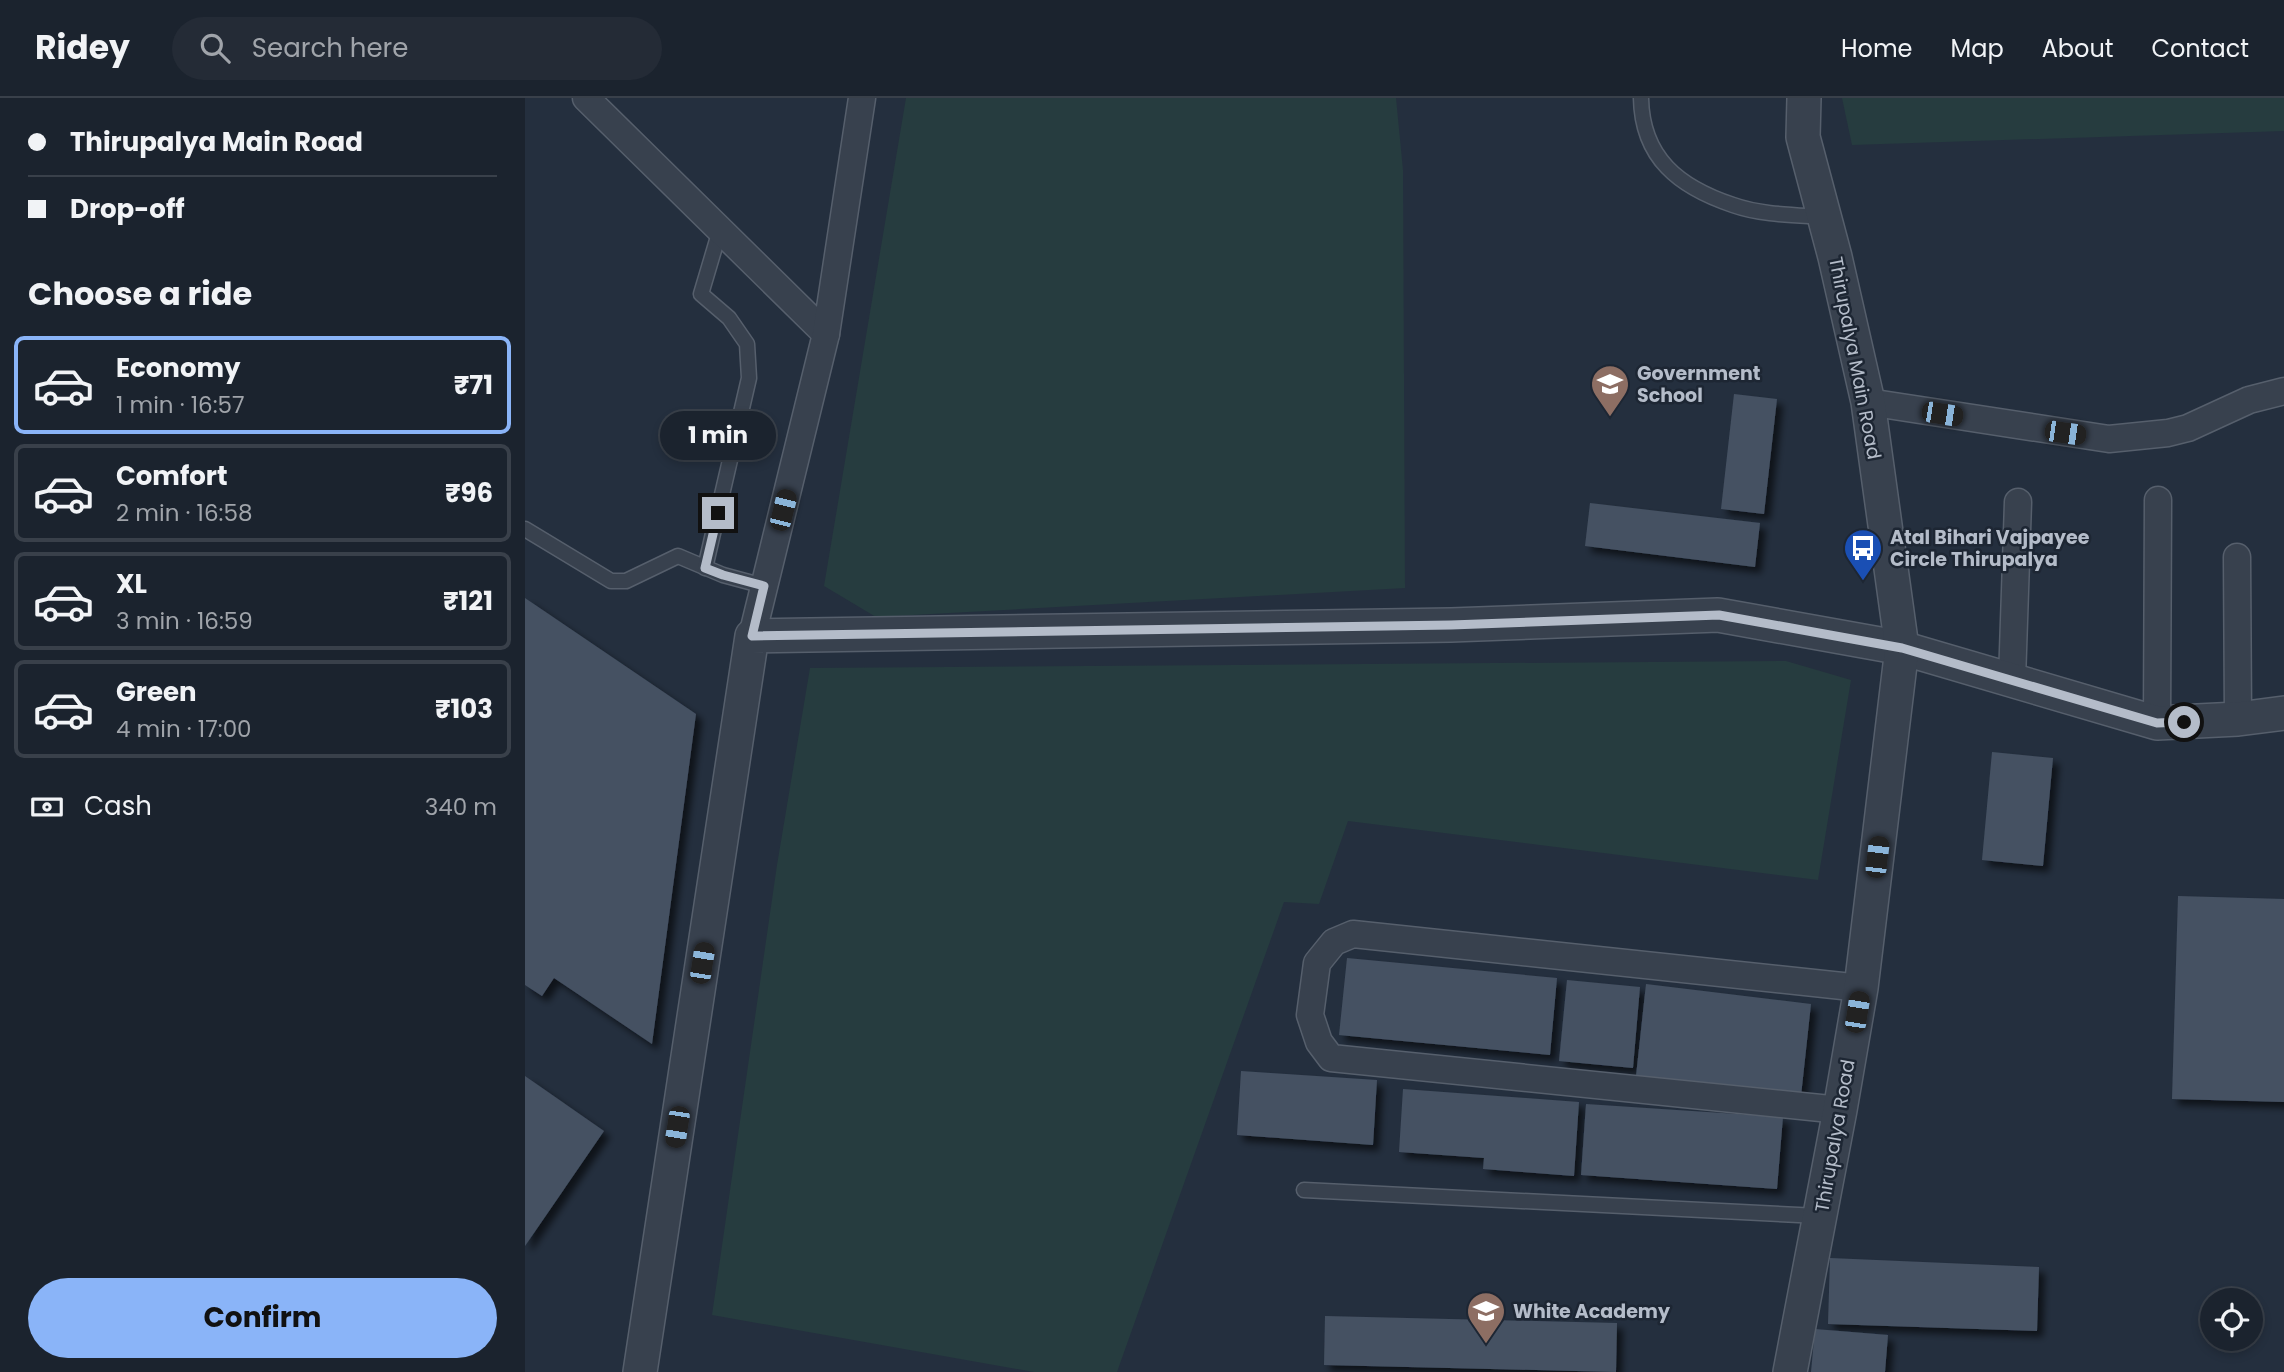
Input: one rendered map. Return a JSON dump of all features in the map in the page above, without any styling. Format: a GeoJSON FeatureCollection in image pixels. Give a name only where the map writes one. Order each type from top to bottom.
{"type":"FeatureCollection","features":[{"type":"Feature","properties":{"kind":"street"},"geometry":{"type":"LineString","coordinates":[[586,98],[826,334]]}},
{"type":"Feature","properties":{"kind":"street"},"geometry":{"type":"LineString","coordinates":[[640,1372],[752,636],[826,334],[862,98]]}},
{"type":"Feature","properties":{"kind":"street","name":"Thirupalya Main Road"},"geometry":{"type":"LineString","coordinates":[[1804,98],[1803,136],[1825,217],[1868,402],[1902,648]]}},
{"type":"Feature","properties":{"kind":"street"},"geometry":{"type":"LineString","coordinates":[[1868,402],[2109,439],[2168,433],[2188,428],[2249,400],[2284,391]]}},
{"type":"Feature","properties":{"kind":"street"},"geometry":{"type":"LineString","coordinates":[[2157,723],[2158,500]]}},
{"type":"Feature","properties":{"kind":"street"},"geometry":{"type":"LineString","coordinates":[[2012,680],[2018,502]]}},
{"type":"Feature","properties":{"kind":"street"},"geometry":{"type":"LineString","coordinates":[[2237,556],[2238,719]]}},
{"type":"Feature","properties":{"kind":"street"},"geometry":{"type":"LineString","coordinates":[[752,636],[1451,625],[1719,615],[1902,648],[2157,723],[2238,719],[2284,713]]}},
{"type":"Feature","properties":{"kind":"street","name":"Thirupalya Road"},"geometry":{"type":"LineString","coordinates":[[1790,1372],[1821,1216],[1861,988],[1902,648]]}},
{"type":"Feature","properties":{"kind":"street"},"geometry":{"type":"LineString","coordinates":[[1840,1110],[1331,1058],[1319,1042],[1310,1014],[1317,963],[1334,942],[1353,934],[1861,988]]}},
{"type":"Feature","properties":{"kind":"lane"},"geometry":{"type":"LineString","coordinates":[[1641,98],[1641,115],[1652,150],[1672,175],[1734,206],[1771,213],[1825,217]]}},
{"type":"Feature","properties":{"kind":"lane"},"geometry":{"type":"LineString","coordinates":[[705,568],[749,377],[747,344],[729,318],[701,294],[720,230]]}},
{"type":"Feature","properties":{"kind":"lane"},"geometry":{"type":"LineString","coordinates":[[525,529],[611,581],[626,581],[678,556],[723,575],[764,586]]}},
{"type":"Feature","properties":{"kind":"lane"},"geometry":{"type":"LineString","coordinates":[[1304,1190],[1821,1216]]}},
{"type":"Feature","properties":{"kind":"green space"},"geometry":{"type":"Polygon","coordinates":[[[906,98],[1396,98],[1403,170],[1405,588],[876,617],[824,586],[906,98]]]}},
{"type":"Feature","properties":{"kind":"green space"},"geometry":{"type":"Polygon","coordinates":[[[1842,98],[2284,98],[2284,131],[1852,145],[1842,98]]]}},
{"type":"Feature","properties":{"kind":"green space"},"geometry":{"type":"Polygon","coordinates":[[[1786,661],[1851,680],[1818,880],[1348,821],[1319,904],[1284,902],[1117,1372],[1034,1372],[712,1315],[777,865],[810,668],[1786,661]]]}},
{"type":"Feature","properties":{"kind":"building"},"geometry":{"type":"Polygon","coordinates":[[[1734,394],[1777,399],[1764,514],[1721,509],[1734,394]]]}},
{"type":"Feature","properties":{"kind":"building"},"geometry":{"type":"Polygon","coordinates":[[[1590,503],[1760,523],[1755,567],[1585,546],[1590,503]]]}},
{"type":"Feature","properties":{"kind":"building"},"geometry":{"type":"Polygon","coordinates":[[[525,598],[696,714],[652,1044],[554,978],[542,996],[525,985],[525,598]]]}},
{"type":"Feature","properties":{"kind":"building"},"geometry":{"type":"Polygon","coordinates":[[[1992,752],[2053,758],[2043,866],[1982,860],[1992,752]]]}},
{"type":"Feature","properties":{"kind":"building"},"geometry":{"type":"Polygon","coordinates":[[[2178,896],[2284,899],[2284,1102],[2172,1099],[2178,896]]]}},
{"type":"Feature","properties":{"kind":"building"},"geometry":{"type":"Polygon","coordinates":[[[1347,958],[1557,978],[1550,1055],[1339,1035],[1347,958]]]}},
{"type":"Feature","properties":{"kind":"building"},"geometry":{"type":"Polygon","coordinates":[[[1567,980],[1640,987],[1633,1068],[1559,1061],[1567,980]]]}},
{"type":"Feature","properties":{"kind":"building"},"geometry":{"type":"Polygon","coordinates":[[[1646,984],[1811,1004],[1801,1096],[1636,1076],[1646,984]]]}},
{"type":"Feature","properties":{"kind":"building"},"geometry":{"type":"Polygon","coordinates":[[[1241,1071],[1377,1080],[1373,1145],[1237,1135],[1241,1071]]]}},
{"type":"Feature","properties":{"kind":"building"},"geometry":{"type":"Polygon","coordinates":[[[525,1076],[604,1131],[525,1246],[525,1076]]]}},
{"type":"Feature","properties":{"kind":"building"},"geometry":{"type":"Polygon","coordinates":[[[1403,1089],[1579,1102],[1574,1176],[1483,1169],[1484,1158],[1399,1152],[1403,1089]]]}},
{"type":"Feature","properties":{"kind":"building"},"geometry":{"type":"Polygon","coordinates":[[[1586,1104],[1783,1117],[1777,1189],[1581,1175],[1586,1104]]]}},
{"type":"Feature","properties":{"kind":"building"},"geometry":{"type":"Polygon","coordinates":[[[1830,1258],[2039,1267],[2037,1331],[1828,1324],[1830,1258]]]}},
{"type":"Feature","properties":{"kind":"building","name":"White Academy"},"geometry":{"type":"Polygon","coordinates":[[[1325,1316],[1617,1323],[1616,1372],[1324,1365],[1325,1316]]]}},
{"type":"Feature","properties":{"kind":"building"},"geometry":{"type":"Polygon","coordinates":[[[1815,1329],[1888,1335],[1885,1372],[1811,1372],[1815,1329]]]}},
{"type":"Feature","properties":{"kind":"place","name":"Government School"},"geometry":{"type":"Point","coordinates":[1610,418]}},
{"type":"Feature","properties":{"kind":"place","name":"Atal Bihari Vajpayee Circle Thirupalya"},"geometry":{"type":"Point","coordinates":[1863,582]}},
{"type":"Feature","properties":{"kind":"place","name":"White Academy"},"geometry":{"type":"Point","coordinates":[1486,1345]}},
{"type":"Feature","properties":{"kind":"route"},"geometry":{"type":"LineString","coordinates":[[718,513],[705,568],[764,586],[752,636],[1451,625],[1719,615],[1902,648],[2157,723],[2184,722]]}}]}
